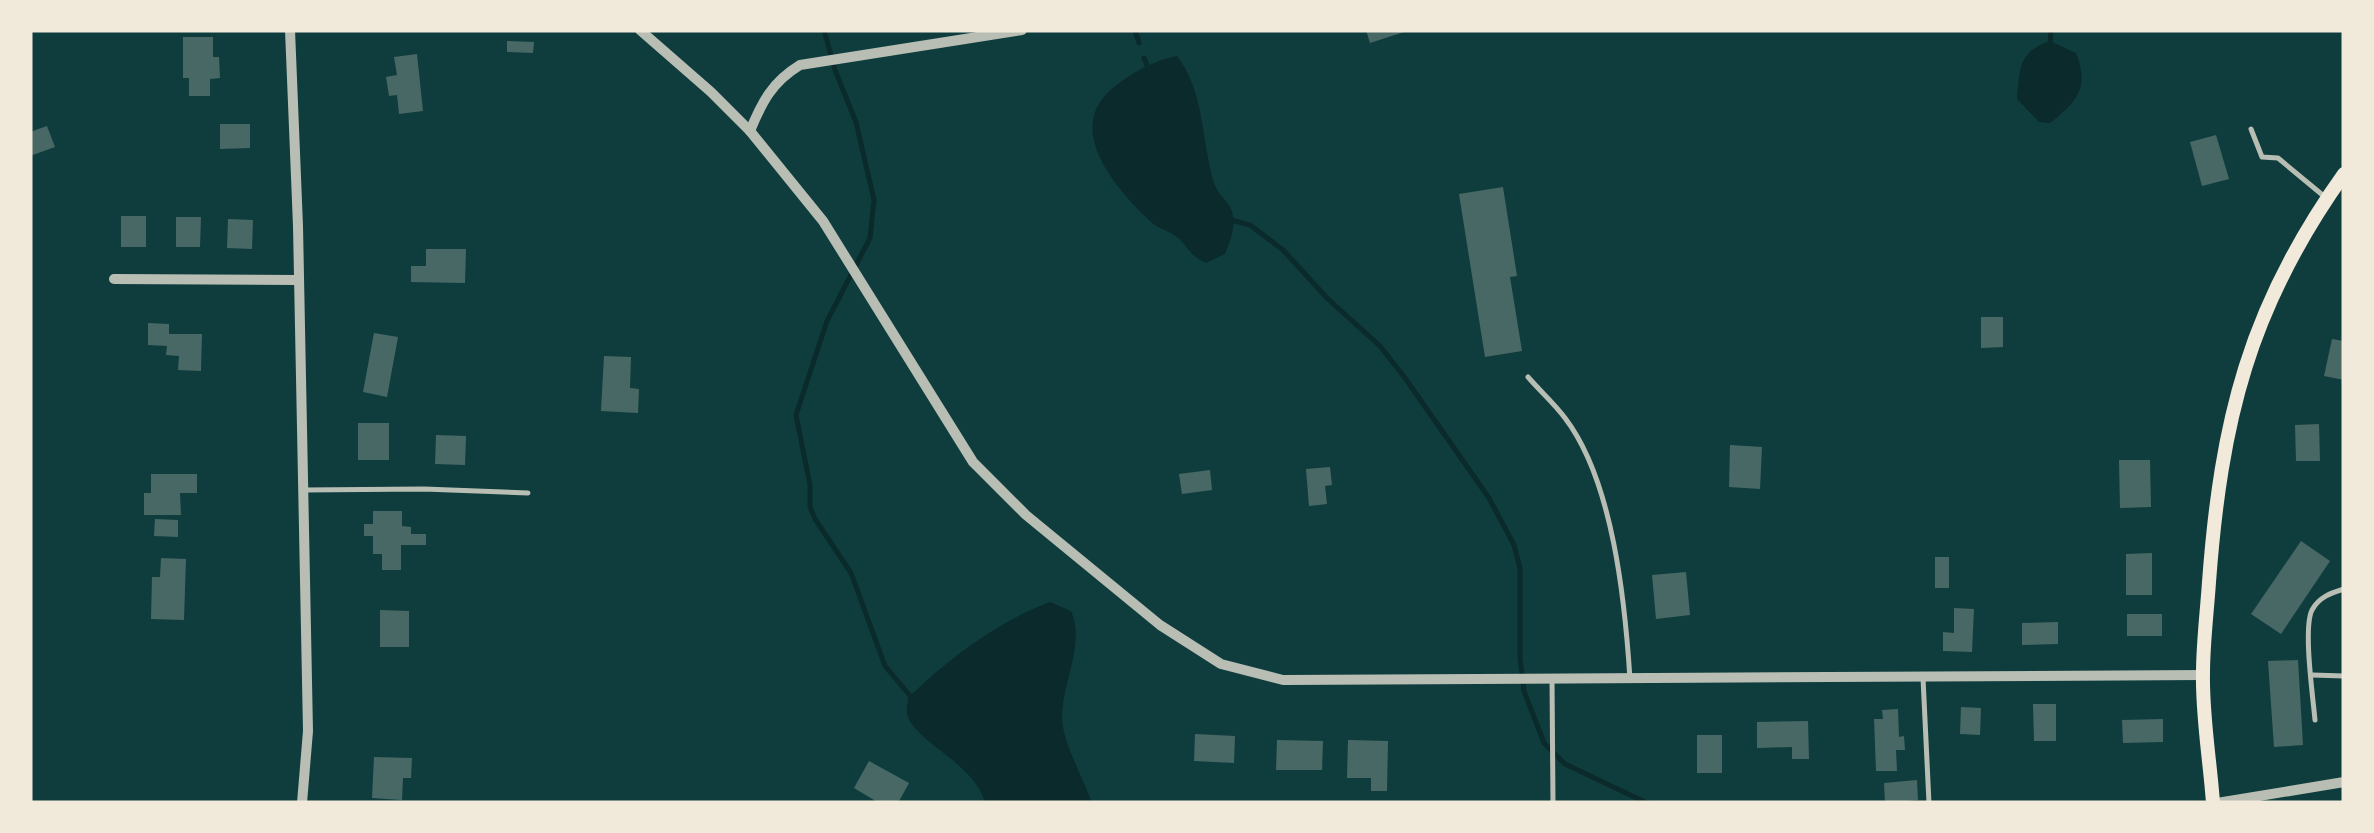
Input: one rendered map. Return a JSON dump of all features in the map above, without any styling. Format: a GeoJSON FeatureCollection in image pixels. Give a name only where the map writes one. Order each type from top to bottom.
{"type":"FeatureCollection","features":[{"type":"Feature","properties":{"kind":"main road"},"geometry":{"type":"LineString","coordinates":[[2215,803],[2203,675],[2212,539],[2236,390],[2257,328],[2281,278],[2344,174]]}},
{"type":"Feature","properties":{"kind":"street"},"geometry":{"type":"LineString","coordinates":[[290,30],[308,731],[302,803]]}},
{"type":"Feature","properties":{"kind":"street"},"geometry":{"type":"LineString","coordinates":[[640,30],[750,132],[824,221],[974,462],[1063,548],[1160,626],[1220,664],[1283,680],[2203,675]]}},
{"type":"Feature","properties":{"kind":"street"},"geometry":{"type":"LineString","coordinates":[[750,132],[764,97],[786,74],[800,66],[1022,30]]}},
{"type":"Feature","properties":{"kind":"street"},"geometry":{"type":"LineString","coordinates":[[114,280],[298,280]]}},
{"type":"Feature","properties":{"kind":"street"},"geometry":{"type":"LineString","coordinates":[[2215,803],[2344,782]]}},
{"type":"Feature","properties":{"kind":"lane"},"geometry":{"type":"LineString","coordinates":[[2250,130],[2262,157],[2278,158],[2327,200]]}},
{"type":"Feature","properties":{"kind":"lane"},"geometry":{"type":"LineString","coordinates":[[1528,378],[1566,418],[1596,474],[1616,566],[1630,679]]}},
{"type":"Feature","properties":{"kind":"lane"},"geometry":{"type":"LineString","coordinates":[[304,490],[424,489],[528,494]]}},
{"type":"Feature","properties":{"kind":"lane"},"geometry":{"type":"LineString","coordinates":[[2314,720],[2311,612],[2327,594],[2344,588]]}},
{"type":"Feature","properties":{"kind":"lane"},"geometry":{"type":"LineString","coordinates":[[2312,674],[2344,676]]}},
{"type":"Feature","properties":{"kind":"lane"},"geometry":{"type":"LineString","coordinates":[[1924,678],[1929,803]]}},
{"type":"Feature","properties":{"kind":"lane"},"geometry":{"type":"LineString","coordinates":[[1552,679],[1553,803]]}},
{"type":"Feature","properties":{"kind":"water"},"geometry":{"type":"Polygon","coordinates":[[[2050,41],[2076,53],[2082,75],[2074,101],[2050,123],[2039,122],[2017,99],[2020,70],[2026,56],[2050,41]]]}},
{"type":"Feature","properties":{"kind":"water"},"geometry":{"type":"Polygon","coordinates":[[[1177,56],[1198,101],[1214,183],[1233,216],[1233,231],[1225,254],[1206,263],[1178,238],[1154,224],[1123,193],[1100,158],[1094,139],[1093,121],[1099,103],[1114,87],[1144,68],[1177,56]]]}},
{"type":"Feature","properties":{"kind":"water"},"geometry":{"type":"Polygon","coordinates":[[[1050,602],[1071,611],[1075,623],[1075,648],[1062,723],[1092,803],[985,803],[970,776],[912,724],[907,714],[908,698],[974,643],[1050,602]]]}},
{"type":"Feature","properties":{"kind":"building"},"geometry":{"type":"Polygon","coordinates":[[[1366,30],[1407,30],[1407,31],[1370,43],[1366,30]]]}},
{"type":"Feature","properties":{"kind":"building"},"geometry":{"type":"Polygon","coordinates":[[[183,37],[213,37],[213,57],[219,57],[220,78],[210,79],[210,96],[189,96],[189,78],[183,78],[183,37]]]}},
{"type":"Feature","properties":{"kind":"building"},"geometry":{"type":"Polygon","coordinates":[[[507,41],[534,42],[533,53],[507,52],[507,41]]]}},
{"type":"Feature","properties":{"kind":"building"},"geometry":{"type":"Polygon","coordinates":[[[417,54],[423,111],[399,114],[397,95],[389,96],[386,77],[397,75],[394,57],[417,54]]]}},
{"type":"Feature","properties":{"kind":"building"},"geometry":{"type":"Polygon","coordinates":[[[220,124],[250,124],[250,148],[220,149],[220,124]]]}},
{"type":"Feature","properties":{"kind":"building"},"geometry":{"type":"Polygon","coordinates":[[[47,126],[55,147],[30,156],[30,132],[47,126]]]}},
{"type":"Feature","properties":{"kind":"building"},"geometry":{"type":"Polygon","coordinates":[[[2216,135],[2229,179],[2202,186],[2190,142],[2216,135]]]}},
{"type":"Feature","properties":{"kind":"building"},"geometry":{"type":"Polygon","coordinates":[[[1503,187],[1517,276],[1510,277],[1522,351],[1485,357],[1459,194],[1503,187]]]}},
{"type":"Feature","properties":{"kind":"building"},"geometry":{"type":"Polygon","coordinates":[[[121,216],[146,216],[146,247],[121,247],[121,216]]]}},
{"type":"Feature","properties":{"kind":"building"},"geometry":{"type":"Polygon","coordinates":[[[176,217],[201,217],[200,247],[176,247],[176,217]]]}},
{"type":"Feature","properties":{"kind":"building"},"geometry":{"type":"Polygon","coordinates":[[[228,219],[253,220],[252,249],[227,248],[228,219]]]}},
{"type":"Feature","properties":{"kind":"building"},"geometry":{"type":"Polygon","coordinates":[[[426,249],[466,249],[465,283],[411,282],[411,266],[426,266],[426,249]]]}},
{"type":"Feature","properties":{"kind":"building"},"geometry":{"type":"Polygon","coordinates":[[[1981,317],[2003,317],[2003,347],[1981,348],[1981,317]]]}},
{"type":"Feature","properties":{"kind":"building"},"geometry":{"type":"Polygon","coordinates":[[[148,323],[169,324],[169,334],[202,334],[201,371],[178,370],[179,356],[166,355],[167,346],[148,345],[148,323]]]}},
{"type":"Feature","properties":{"kind":"building"},"geometry":{"type":"Polygon","coordinates":[[[374,333],[398,337],[387,397],[363,392],[374,333]]]}},
{"type":"Feature","properties":{"kind":"building"},"geometry":{"type":"Polygon","coordinates":[[[2332,339],[2344,341],[2344,380],[2324,376],[2332,339]]]}},
{"type":"Feature","properties":{"kind":"building"},"geometry":{"type":"Polygon","coordinates":[[[604,356],[631,357],[630,388],[639,389],[638,413],[601,411],[604,356]]]}},
{"type":"Feature","properties":{"kind":"building"},"geometry":{"type":"Polygon","coordinates":[[[358,423],[389,423],[389,460],[358,460],[358,423]]]}},
{"type":"Feature","properties":{"kind":"building"},"geometry":{"type":"Polygon","coordinates":[[[2319,424],[2320,461],[2296,461],[2295,425],[2319,424]]]}},
{"type":"Feature","properties":{"kind":"building"},"geometry":{"type":"Polygon","coordinates":[[[436,435],[466,436],[465,465],[435,464],[436,435]]]}},
{"type":"Feature","properties":{"kind":"building"},"geometry":{"type":"Polygon","coordinates":[[[1730,445],[1762,447],[1760,489],[1729,487],[1730,445]]]}},
{"type":"Feature","properties":{"kind":"building"},"geometry":{"type":"Polygon","coordinates":[[[2119,460],[2150,460],[2151,507],[2120,508],[2119,460]]]}},
{"type":"Feature","properties":{"kind":"building"},"geometry":{"type":"Polygon","coordinates":[[[1330,467],[1332,485],[1325,486],[1327,504],[1309,506],[1306,469],[1330,467]]]}},
{"type":"Feature","properties":{"kind":"building"},"geometry":{"type":"Polygon","coordinates":[[[1210,470],[1212,490],[1182,494],[1179,474],[1210,470]]]}},
{"type":"Feature","properties":{"kind":"building"},"geometry":{"type":"Polygon","coordinates":[[[151,474],[197,474],[197,493],[180,493],[181,515],[144,515],[144,493],[151,493],[151,474]]]}},
{"type":"Feature","properties":{"kind":"building"},"geometry":{"type":"Polygon","coordinates":[[[373,511],[402,511],[402,526],[411,527],[411,534],[426,534],[426,545],[401,545],[401,570],[382,570],[382,554],[373,554],[373,536],[364,536],[364,524],[373,524],[373,511]]]}},
{"type":"Feature","properties":{"kind":"building"},"geometry":{"type":"Polygon","coordinates":[[[155,519],[178,520],[178,537],[154,536],[155,519]]]}},
{"type":"Feature","properties":{"kind":"building"},"geometry":{"type":"Polygon","coordinates":[[[2301,541],[2330,561],[2281,634],[2251,614],[2301,541]]]}},
{"type":"Feature","properties":{"kind":"building"},"geometry":{"type":"Polygon","coordinates":[[[2152,553],[2152,595],[2126,595],[2126,554],[2152,553]]]}},
{"type":"Feature","properties":{"kind":"building"},"geometry":{"type":"Polygon","coordinates":[[[1935,557],[1949,557],[1949,588],[1935,588],[1935,557]]]}},
{"type":"Feature","properties":{"kind":"building"},"geometry":{"type":"Polygon","coordinates":[[[161,558],[186,559],[184,620],[151,619],[152,577],[160,577],[161,558]]]}},
{"type":"Feature","properties":{"kind":"building"},"geometry":{"type":"Polygon","coordinates":[[[1686,572],[1690,615],[1656,619],[1652,575],[1686,572]]]}},
{"type":"Feature","properties":{"kind":"building"},"geometry":{"type":"Polygon","coordinates":[[[1954,608],[1974,609],[1972,652],[1943,651],[1943,632],[1954,633],[1954,608]]]}},
{"type":"Feature","properties":{"kind":"building"},"geometry":{"type":"Polygon","coordinates":[[[380,610],[409,611],[409,647],[380,647],[380,610]]]}},
{"type":"Feature","properties":{"kind":"building"},"geometry":{"type":"Polygon","coordinates":[[[2127,614],[2162,614],[2162,636],[2127,636],[2127,614]]]}},
{"type":"Feature","properties":{"kind":"building"},"geometry":{"type":"Polygon","coordinates":[[[2058,622],[2058,644],[2022,645],[2022,623],[2058,622]]]}},
{"type":"Feature","properties":{"kind":"building"},"geometry":{"type":"Polygon","coordinates":[[[2298,660],[2303,745],[2274,747],[2268,661],[2298,660]]]}},
{"type":"Feature","properties":{"kind":"building"},"geometry":{"type":"Polygon","coordinates":[[[2033,704],[2056,704],[2056,741],[2034,741],[2033,704]]]}},
{"type":"Feature","properties":{"kind":"building"},"geometry":{"type":"Polygon","coordinates":[[[1961,707],[1981,708],[1980,735],[1960,734],[1961,707]]]}},
{"type":"Feature","properties":{"kind":"building"},"geometry":{"type":"Polygon","coordinates":[[[1898,709],[1899,737],[1904,736],[1905,750],[1896,750],[1897,771],[1876,771],[1874,719],[1883,719],[1882,710],[1898,709]]]}},
{"type":"Feature","properties":{"kind":"building"},"geometry":{"type":"Polygon","coordinates":[[[2163,719],[2163,742],[2123,743],[2122,720],[2163,719]]]}},
{"type":"Feature","properties":{"kind":"building"},"geometry":{"type":"Polygon","coordinates":[[[1808,721],[1809,759],[1792,759],[1792,747],[1757,748],[1757,722],[1808,721]]]}},
{"type":"Feature","properties":{"kind":"building"},"geometry":{"type":"Polygon","coordinates":[[[1195,734],[1235,736],[1234,763],[1194,761],[1195,734]]]}},
{"type":"Feature","properties":{"kind":"building"},"geometry":{"type":"Polygon","coordinates":[[[1697,735],[1722,735],[1722,773],[1697,773],[1697,735]]]}},
{"type":"Feature","properties":{"kind":"building"},"geometry":{"type":"Polygon","coordinates":[[[1277,740],[1323,741],[1322,770],[1276,770],[1277,740]]]}},
{"type":"Feature","properties":{"kind":"building"},"geometry":{"type":"Polygon","coordinates":[[[1348,740],[1388,741],[1387,791],[1371,791],[1371,778],[1347,778],[1348,740]]]}},
{"type":"Feature","properties":{"kind":"building"},"geometry":{"type":"Polygon","coordinates":[[[374,757],[412,758],[411,778],[403,778],[402,800],[372,798],[374,757]]]}},
{"type":"Feature","properties":{"kind":"building"},"geometry":{"type":"Polygon","coordinates":[[[869,761],[909,783],[898,803],[879,803],[854,788],[869,761]]]}},
{"type":"Feature","properties":{"kind":"building"},"geometry":{"type":"Polygon","coordinates":[[[1917,780],[1918,800],[1885,803],[1884,783],[1917,780]]]}},
{"type":"Feature","properties":{"kind":"waterway"},"geometry":{"type":"LineString","coordinates":[[824,30],[856,122],[874,200],[870,238],[827,321],[796,415],[810,485],[810,507],[851,573],[885,666],[912,698]]}},
{"type":"Feature","properties":{"kind":"waterway"},"geometry":{"type":"LineString","coordinates":[[1135,30],[1139,43]]}},
{"type":"Feature","properties":{"kind":"waterway"},"geometry":{"type":"LineString","coordinates":[[2050,44],[2051,30]]}},
{"type":"Feature","properties":{"kind":"waterway"},"geometry":{"type":"LineString","coordinates":[[1144,58],[1149,70]]}},
{"type":"Feature","properties":{"kind":"waterway"},"geometry":{"type":"LineString","coordinates":[[1231,220],[1250,225],[1283,250],[1328,299],[1380,346],[1405,378],[1489,498],[1514,545],[1520,568],[1524,691],[1544,743],[1565,764],[1647,803]]}}]}
